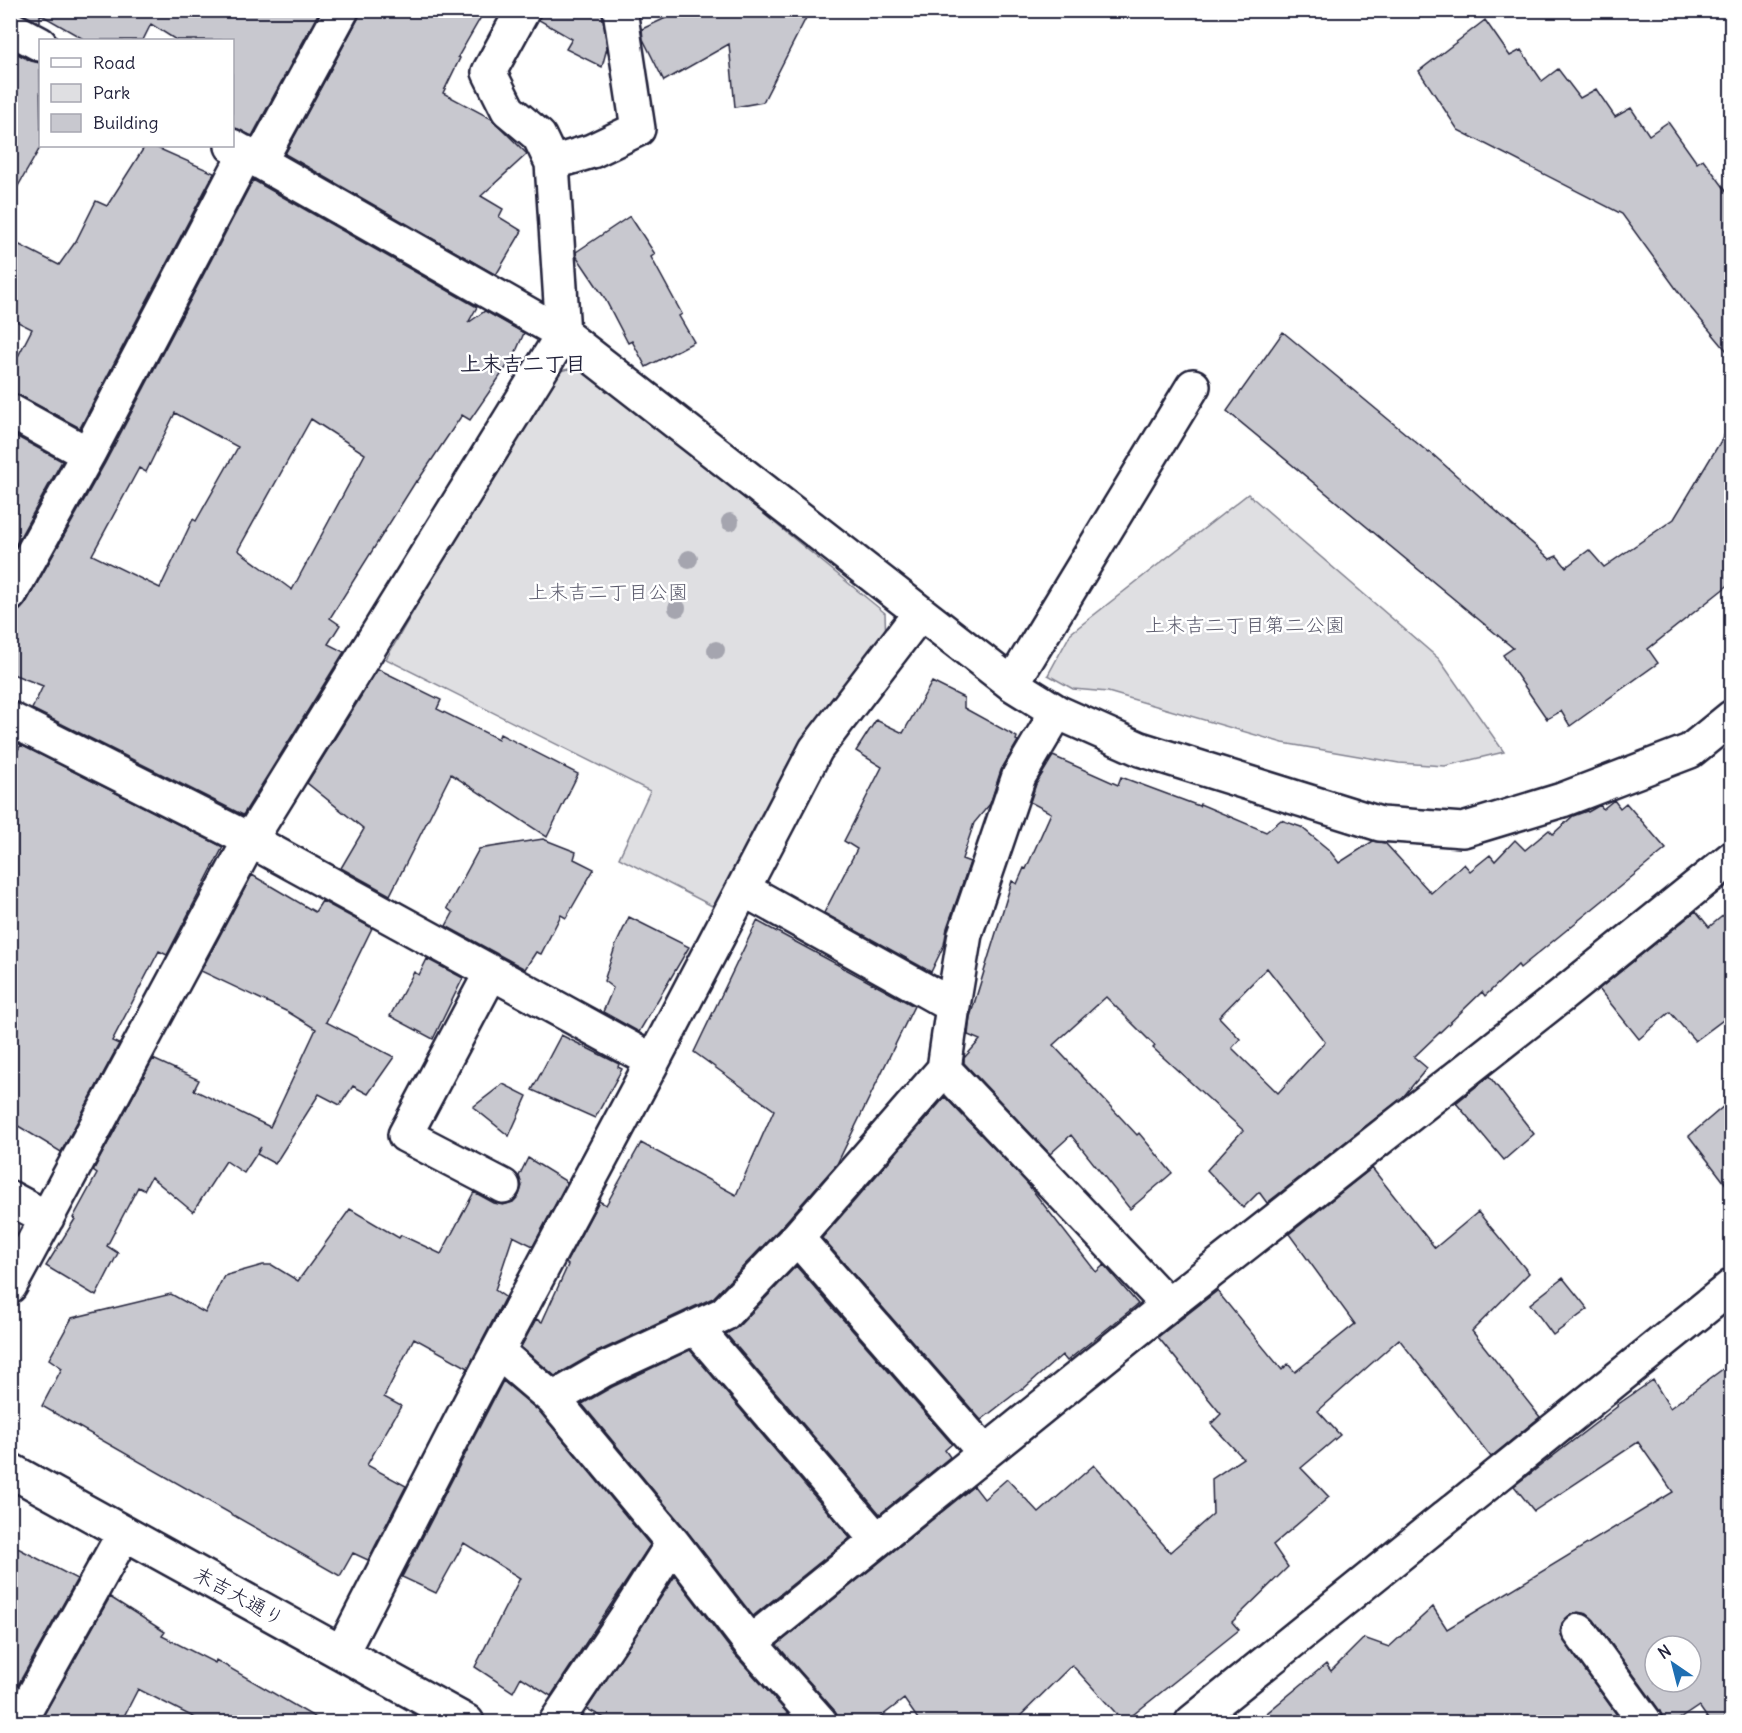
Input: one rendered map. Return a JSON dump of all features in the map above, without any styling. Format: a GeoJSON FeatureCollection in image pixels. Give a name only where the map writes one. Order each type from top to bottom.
{"type":"FeatureCollection","features":[{"type":"Feature","properties":{"kind":"street"},"geometry":{"type":"LineString","coordinates":[[10,594],[88,454],[246,153],[342,10]]}},
{"type":"Feature","properties":{"kind":"street"},"geometry":{"type":"LineString","coordinates":[[10,1286],[250,840],[563,334],[552,163],[539,136],[508,110],[489,72],[523,10]]}},
{"type":"Feature","properties":{"kind":"street"},"geometry":{"type":"LineString","coordinates":[[552,163],[592,151],[638,129],[620,10]]}},
{"type":"Feature","properties":{"kind":"street"},"geometry":{"type":"LineString","coordinates":[[10,28],[39,43]]}},
{"type":"Feature","properties":{"kind":"street"},"geometry":{"type":"LineString","coordinates":[[246,153],[563,334],[1012,684],[1057,711],[1140,749],[1380,824],[1463,830],[1562,800],[1690,751],[1731,717]]}},
{"type":"Feature","properties":{"kind":"street"},"geometry":{"type":"LineString","coordinates":[[1012,684],[1193,386]]}},
{"type":"Feature","properties":{"kind":"street"},"geometry":{"type":"LineString","coordinates":[[10,411],[88,454]]}},
{"type":"Feature","properties":{"kind":"street"},"geometry":{"type":"LineString","coordinates":[[342,1652],[816,749],[920,613]]}},
{"type":"Feature","properties":{"kind":"street"},"geometry":{"type":"LineString","coordinates":[[553,1399],[603,1370],[724,1314],[797,1238],[944,1069],[965,934],[1019,776],[1057,711]]}},
{"type":"Feature","properties":{"kind":"street"},"geometry":{"type":"LineString","coordinates":[[14,729],[250,840],[653,1062]]}},
{"type":"Feature","properties":{"kind":"street"},"geometry":{"type":"LineString","coordinates":[[750,1643],[1168,1305],[1562,995],[1731,858]]}},
{"type":"Feature","properties":{"kind":"street"},"geometry":{"type":"LineString","coordinates":[[743,890],[952,1006]]}},
{"type":"Feature","properties":{"kind":"street"},"geometry":{"type":"LineString","coordinates":[[491,972],[405,1135],[502,1186]]}},
{"type":"Feature","properties":{"kind":"street"},"geometry":{"type":"LineString","coordinates":[[944,1069],[1168,1305]]}},
{"type":"Feature","properties":{"kind":"street"},"geometry":{"type":"LineString","coordinates":[[10,1198],[47,1218]]}},
{"type":"Feature","properties":{"kind":"street"},"geometry":{"type":"LineString","coordinates":[[797,1238],[985,1453]]}},
{"type":"Feature","properties":{"kind":"street"},"geometry":{"type":"LineString","coordinates":[[1192,1722],[1731,1286]]}},
{"type":"Feature","properties":{"kind":"street"},"geometry":{"type":"LineString","coordinates":[[695,1327],[877,1540]]}},
{"type":"Feature","properties":{"kind":"street"},"geometry":{"type":"LineString","coordinates":[[498,1352],[553,1399],[673,1543],[750,1643],[820,1722]]}},
{"type":"Feature","properties":{"kind":"street","name":"末吉大通り"},"geometry":{"type":"LineString","coordinates":[[10,1470],[467,1722]]}},
{"type":"Feature","properties":{"kind":"street"},"geometry":{"type":"LineString","coordinates":[[19,1722],[124,1533]]}},
{"type":"Feature","properties":{"kind":"street"},"geometry":{"type":"LineString","coordinates":[[556,1722],[626,1619],[673,1543]]}},
{"type":"Feature","properties":{"kind":"street"},"geometry":{"type":"LineString","coordinates":[[1579,1631],[1645,1722]]}},
{"type":"Feature","properties":{"kind":"green space","name":"上末吉二丁目公園"},"geometry":{"type":"Polygon","coordinates":[[[583,366],[885,613],[886,642],[716,908],[619,858],[650,791],[386,659],[550,373],[583,366]]]}},
{"type":"Feature","properties":{"kind":"green space","name":"上末吉二丁目第二公園"},"geometry":{"type":"Polygon","coordinates":[[[1248,494],[1439,659],[1504,752],[1445,766],[1399,763],[1283,743],[1108,692],[1073,689],[1048,675],[1071,633],[1248,494]]]}},
{"type":"Feature","properties":{"kind":"building"},"geometry":{"type":"Polygon","coordinates":[[[15,10],[320,10],[252,136],[234,128],[234,39],[174,39],[151,24],[144,39],[83,39],[40,14],[40,23],[15,10]]]}},
{"type":"Feature","properties":{"kind":"building"},"geometry":{"type":"Polygon","coordinates":[[[361,10],[485,10],[458,57],[460,58],[443,93],[492,119],[527,154],[481,196],[503,209],[499,217],[522,231],[496,275],[285,154],[361,10]]]}},
{"type":"Feature","properties":{"kind":"building"},"geometry":{"type":"Polygon","coordinates":[[[542,10],[602,10],[607,48],[602,67],[566,49],[572,39],[539,20],[542,10]]]}},
{"type":"Feature","properties":{"kind":"building"},"geometry":{"type":"Polygon","coordinates":[[[683,10],[810,10],[763,102],[735,107],[729,44],[664,81],[643,39],[642,29],[683,10]]]}},
{"type":"Feature","properties":{"kind":"building"},"geometry":{"type":"Polygon","coordinates":[[[1485,20],[1510,56],[1521,50],[1542,81],[1558,69],[1580,98],[1596,89],[1615,117],[1631,108],[1649,135],[1668,122],[1697,163],[1703,159],[1731,197],[1731,356],[1685,301],[1622,214],[1458,130],[1419,71],[1485,20]]]}},
{"type":"Feature","properties":{"kind":"building"},"geometry":{"type":"Polygon","coordinates":[[[10,50],[39,63],[40,147],[10,200],[10,50]]]}},
{"type":"Feature","properties":{"kind":"building"},"geometry":{"type":"Polygon","coordinates":[[[144,147],[155,147],[214,173],[80,428],[10,392],[10,372],[32,329],[10,318],[10,240],[59,265],[76,241],[96,201],[107,206],[144,147]]]}},
{"type":"Feature","properties":{"kind":"building"},"geometry":{"type":"Polygon","coordinates":[[[253,180],[477,307],[468,323],[485,311],[524,333],[514,356],[470,420],[462,415],[416,481],[330,618],[340,625],[328,644],[344,652],[243,815],[32,709],[43,686],[10,673],[10,613],[20,610],[26,603],[105,463],[253,180]],[[175,413],[146,472],[139,468],[92,555],[160,588],[193,519],[196,521],[238,447],[175,413]],[[311,419],[238,550],[292,590],[365,454],[311,419]]]}},
{"type":"Feature","properties":{"kind":"building"},"geometry":{"type":"Polygon","coordinates":[[[630,216],[655,254],[651,257],[682,314],[679,316],[694,342],[646,367],[632,341],[628,343],[604,297],[576,252],[630,216]]]}},
{"type":"Feature","properties":{"kind":"building"},"geometry":{"type":"Polygon","coordinates":[[[1283,332],[1430,452],[1550,559],[1557,556],[1566,567],[1589,550],[1604,567],[1674,519],[1731,424],[1731,583],[1648,649],[1658,663],[1570,726],[1561,711],[1547,719],[1503,655],[1513,648],[1227,411],[1283,332]]]}},
{"type":"Feature","properties":{"kind":"building"},"geometry":{"type":"Polygon","coordinates":[[[10,433],[62,461],[10,555],[10,433]]]}},
{"type":"Feature","properties":{"kind":"building"},"geometry":{"type":"Polygon","coordinates":[[[378,669],[441,700],[437,709],[498,739],[500,734],[578,774],[547,837],[451,774],[390,895],[341,868],[364,829],[307,783],[378,669]]]}},
{"type":"Feature","properties":{"kind":"building"},"geometry":{"type":"Polygon","coordinates":[[[932,682],[964,698],[964,708],[1017,737],[1018,741],[1001,770],[990,804],[974,823],[962,859],[970,862],[947,928],[944,945],[931,972],[824,913],[857,849],[844,841],[882,767],[856,751],[876,720],[903,733],[932,682]]]}},
{"type":"Feature","properties":{"kind":"building"},"geometry":{"type":"Polygon","coordinates":[[[21,745],[223,847],[167,955],[159,951],[112,1041],[119,1044],[61,1152],[10,1121],[10,762],[21,745]]]}},
{"type":"Feature","properties":{"kind":"building"},"geometry":{"type":"Polygon","coordinates":[[[1053,756],[1118,785],[1121,777],[1199,806],[1200,804],[1266,832],[1281,820],[1301,827],[1329,850],[1339,863],[1373,841],[1385,843],[1431,893],[1464,864],[1470,871],[1490,855],[1495,861],[1515,840],[1525,850],[1549,830],[1553,834],[1573,816],[1588,812],[1600,805],[1603,809],[1614,800],[1620,808],[1626,803],[1666,849],[1520,968],[1518,965],[1485,996],[1482,992],[1414,1057],[1427,1068],[1403,1097],[1267,1203],[1259,1192],[1243,1208],[1207,1170],[1243,1130],[1153,1048],[1155,1046],[1106,997],[1053,1045],[1137,1135],[1139,1133],[1172,1173],[1130,1209],[1071,1135],[1050,1154],[964,1063],[964,1058],[980,1040],[968,1035],[970,1017],[1012,881],[1017,884],[1024,868],[1026,869],[1051,813],[1030,802],[1036,784],[1053,756]],[[1267,968],[1219,1017],[1240,1039],[1232,1048],[1278,1093],[1325,1042],[1267,968]]]}},
{"type":"Feature","properties":{"kind":"building"},"geometry":{"type":"Polygon","coordinates":[[[543,839],[576,852],[574,859],[594,869],[566,918],[561,915],[541,954],[536,952],[525,969],[446,926],[453,913],[447,908],[479,849],[543,839]]]}},
{"type":"Feature","properties":{"kind":"building"},"geometry":{"type":"Polygon","coordinates":[[[252,875],[315,912],[322,901],[372,928],[326,1022],[394,1057],[368,1094],[353,1086],[340,1105],[319,1094],[275,1164],[257,1154],[261,1147],[244,1173],[226,1161],[193,1212],[151,1177],[144,1190],[138,1187],[107,1246],[118,1253],[96,1296],[46,1266],[75,1219],[73,1218],[97,1174],[93,1171],[153,1059],[199,1080],[194,1090],[270,1127],[316,1029],[288,1012],[201,971],[252,875]]]}},
{"type":"Feature","properties":{"kind":"building"},"geometry":{"type":"Polygon","coordinates":[[[1731,909],[1731,1014],[1695,1041],[1670,1012],[1639,1039],[1599,989],[1696,911],[1709,927],[1731,909]]]}},
{"type":"Feature","properties":{"kind":"building"},"geometry":{"type":"Polygon","coordinates":[[[629,917],[689,947],[639,1032],[603,1012],[613,988],[604,981],[615,947],[629,917]]]}},
{"type":"Feature","properties":{"kind":"building"},"geometry":{"type":"Polygon","coordinates":[[[757,921],[914,1006],[837,1164],[713,1298],[595,1353],[555,1376],[521,1347],[536,1319],[542,1322],[568,1265],[566,1263],[599,1201],[606,1205],[641,1143],[736,1195],[774,1110],[694,1052],[757,921]]]}},
{"type":"Feature","properties":{"kind":"building"},"geometry":{"type":"Polygon","coordinates":[[[427,959],[463,978],[433,1039],[390,1016],[414,972],[419,975],[427,959]]]}},
{"type":"Feature","properties":{"kind":"building"},"geometry":{"type":"Polygon","coordinates":[[[561,1035],[619,1064],[618,1067],[622,1069],[595,1118],[532,1090],[561,1035]]]}},
{"type":"Feature","properties":{"kind":"building"},"geometry":{"type":"Polygon","coordinates":[[[1489,1076],[1534,1134],[1504,1160],[1456,1103],[1489,1076]]]}},
{"type":"Feature","properties":{"kind":"building"},"geometry":{"type":"Polygon","coordinates":[[[503,1084],[527,1096],[509,1136],[473,1107],[503,1084]]]}},
{"type":"Feature","properties":{"kind":"building"},"geometry":{"type":"Polygon","coordinates":[[[945,1097],[1026,1182],[1096,1272],[1104,1265],[1138,1304],[1067,1361],[1062,1355],[1022,1390],[981,1420],[822,1238],[945,1097]]]}},
{"type":"Feature","properties":{"kind":"building"},"geometry":{"type":"Polygon","coordinates":[[[1731,1100],[1731,1191],[1689,1136],[1731,1100]]]}},
{"type":"Feature","properties":{"kind":"building"},"geometry":{"type":"Polygon","coordinates":[[[528,1158],[567,1182],[533,1246],[513,1236],[495,1290],[505,1297],[468,1368],[414,1338],[384,1397],[401,1406],[367,1465],[406,1486],[368,1560],[353,1553],[340,1576],[42,1406],[62,1368],[49,1359],[72,1318],[171,1294],[205,1313],[224,1276],[263,1265],[272,1265],[298,1281],[350,1209],[399,1238],[401,1235],[441,1254],[474,1192],[494,1203],[503,1205],[513,1202],[519,1195],[522,1186],[519,1176],[528,1158]]]}},
{"type":"Feature","properties":{"kind":"building"},"geometry":{"type":"Polygon","coordinates":[[[1372,1168],[1435,1248],[1478,1212],[1529,1273],[1472,1331],[1540,1417],[1491,1457],[1399,1339],[1318,1411],[1340,1435],[1301,1468],[1329,1497],[1273,1545],[1288,1567],[1232,1622],[1239,1630],[1124,1722],[1072,1665],[1014,1722],[920,1722],[904,1699],[874,1722],[838,1722],[834,1710],[777,1645],[974,1486],[984,1499],[1007,1479],[1039,1513],[1094,1465],[1170,1552],[1213,1514],[1212,1479],[1243,1458],[1211,1424],[1221,1414],[1158,1337],[1217,1291],[1282,1370],[1288,1364],[1295,1372],[1355,1324],[1289,1234],[1372,1168]]]}},
{"type":"Feature","properties":{"kind":"building"},"geometry":{"type":"Polygon","coordinates":[[[796,1266],[952,1444],[945,1450],[950,1457],[880,1514],[726,1334],[738,1327],[796,1266]]]}},
{"type":"Feature","properties":{"kind":"building"},"geometry":{"type":"Polygon","coordinates":[[[1563,1278],[1588,1309],[1553,1335],[1530,1304],[1563,1278]]]}},
{"type":"Feature","properties":{"kind":"building"},"geometry":{"type":"Polygon","coordinates":[[[690,1350],[850,1538],[753,1616],[687,1531],[582,1404],[690,1350]]]}},
{"type":"Feature","properties":{"kind":"building"},"geometry":{"type":"Polygon","coordinates":[[[1731,1363],[1731,1722],[1710,1722],[1699,1706],[1675,1722],[1663,1722],[1660,1711],[1648,1694],[1703,1694],[1703,1634],[1643,1634],[1643,1688],[1594,1620],[1587,1614],[1578,1612],[1569,1616],[1562,1623],[1560,1632],[1564,1641],[1622,1722],[1256,1722],[1326,1664],[1331,1671],[1364,1638],[1389,1647],[1433,1607],[1447,1629],[1673,1492],[1638,1442],[1534,1511],[1514,1486],[1617,1405],[1653,1380],[1670,1408],[1731,1363]]]}},
{"type":"Feature","properties":{"kind":"building"},"geometry":{"type":"Polygon","coordinates":[[[503,1381],[540,1412],[650,1545],[551,1696],[521,1677],[513,1692],[475,1667],[520,1578],[464,1543],[436,1593],[402,1577],[503,1381]]]}},
{"type":"Feature","properties":{"kind":"building"},"geometry":{"type":"Polygon","coordinates":[[[10,1544],[77,1579],[10,1699],[10,1544]]]}},
{"type":"Feature","properties":{"kind":"building"},"geometry":{"type":"Polygon","coordinates":[[[675,1576],[735,1655],[790,1716],[786,1722],[612,1722],[587,1709],[675,1576]]]}},
{"type":"Feature","properties":{"kind":"building"},"geometry":{"type":"Polygon","coordinates":[[[110,1597],[165,1632],[162,1636],[215,1663],[216,1660],[323,1722],[203,1722],[138,1689],[121,1722],[49,1722],[42,1718],[110,1597]]]}},
{"type":"Feature","properties":{"kind":"district","name":"上末吉二丁目"},"geometry":{"type":"Point","coordinates":[523,364]}}]}
